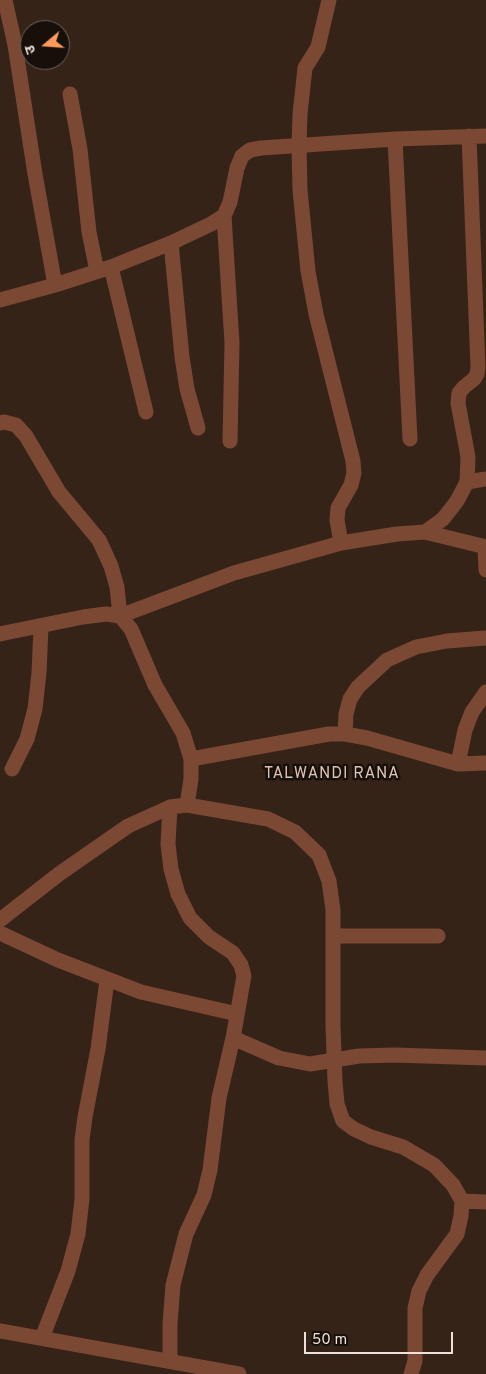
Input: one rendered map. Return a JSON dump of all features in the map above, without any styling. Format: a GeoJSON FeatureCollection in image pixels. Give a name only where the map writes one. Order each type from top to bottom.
{"type":"FeatureCollection","features":[{"type":"Feature","properties":{"kind":"street"},"geometry":{"type":"LineString","coordinates":[[5,0],[15,45],[55,285]]}},
{"type":"Feature","properties":{"kind":"street"},"geometry":{"type":"LineString","coordinates":[[329,0],[318,47],[305,68],[299,146],[300,190],[308,270],[318,322],[353,461],[354,473],[351,485],[338,508],[337,520],[341,543]]}},
{"type":"Feature","properties":{"kind":"street"},"geometry":{"type":"LineString","coordinates":[[70,94],[80,149],[89,232],[104,269],[146,412]]}},
{"type":"Feature","properties":{"kind":"street"},"geometry":{"type":"LineString","coordinates":[[425,532],[443,519],[458,501],[467,482],[468,457],[458,402],[459,393],[474,379],[478,367],[469,136]]}},
{"type":"Feature","properties":{"kind":"street"},"geometry":{"type":"LineString","coordinates":[[230,441],[232,344],[224,216],[230,202],[237,168],[242,156],[250,150],[261,148],[395,139],[486,136]]}},
{"type":"Feature","properties":{"kind":"street"},"geometry":{"type":"LineString","coordinates":[[395,139],[410,439]]}},
{"type":"Feature","properties":{"kind":"street"},"geometry":{"type":"LineString","coordinates":[[0,300],[104,269],[171,243],[224,216]]}},
{"type":"Feature","properties":{"kind":"street"},"geometry":{"type":"LineString","coordinates":[[171,243],[182,357],[187,390],[198,428]]}},
{"type":"Feature","properties":{"kind":"street"},"geometry":{"type":"LineString","coordinates":[[0,422],[16,425],[26,436],[59,492],[99,540],[115,580],[120,616],[131,629],[155,685],[183,733],[191,759],[191,779],[187,805]]}},
{"type":"Feature","properties":{"kind":"street"},"geometry":{"type":"LineString","coordinates":[[467,482],[486,479]]}},
{"type":"Feature","properties":{"kind":"street"},"geometry":{"type":"LineString","coordinates":[[0,634],[83,617],[106,614],[120,616],[234,573],[341,543],[397,534],[425,532],[486,547],[486,570]]}},
{"type":"Feature","properties":{"kind":"street"},"geometry":{"type":"LineString","coordinates":[[12,769],[27,739],[35,709],[41,626]]}},
{"type":"Feature","properties":{"kind":"street"},"geometry":{"type":"LineString","coordinates":[[345,734],[346,714],[350,699],[358,687],[387,660],[416,647],[447,641],[485,638]]}},
{"type":"Feature","properties":{"kind":"street"},"geometry":{"type":"LineString","coordinates":[[458,764],[465,730],[472,712],[486,692]]}},
{"type":"Feature","properties":{"kind":"street"},"geometry":{"type":"LineString","coordinates":[[191,759],[329,734],[345,734],[367,738],[458,764],[486,763]]}},
{"type":"Feature","properties":{"kind":"street"},"geometry":{"type":"LineString","coordinates":[[0,920],[59,874],[128,826],[170,806],[187,805],[268,819],[295,832],[319,855],[329,882],[333,910],[334,1060],[337,1104],[343,1121],[371,1137],[403,1147],[434,1165],[453,1185],[462,1201],[457,1234],[427,1275],[419,1291],[415,1308],[415,1361],[411,1374]]}},
{"type":"Feature","properties":{"kind":"street"},"geometry":{"type":"LineString","coordinates":[[170,806],[168,844],[171,869],[178,894],[190,918],[209,937],[233,954],[241,965],[244,976],[233,1038],[219,1098],[210,1170],[204,1195],[186,1234],[173,1285],[170,1362]]}},
{"type":"Feature","properties":{"kind":"street"},"geometry":{"type":"LineString","coordinates":[[0,934],[107,980],[141,992],[237,1014]]}},
{"type":"Feature","properties":{"kind":"street"},"geometry":{"type":"LineString","coordinates":[[333,936],[438,936]]}},
{"type":"Feature","properties":{"kind":"street"},"geometry":{"type":"LineString","coordinates":[[42,1338],[68,1271],[78,1234],[82,1199],[84,1117],[98,1049],[107,980]]}},
{"type":"Feature","properties":{"kind":"street"},"geometry":{"type":"LineString","coordinates":[[233,1038],[279,1058],[310,1064],[359,1056],[395,1055],[486,1058]]}},
{"type":"Feature","properties":{"kind":"street"},"geometry":{"type":"LineString","coordinates":[[462,1201],[486,1202]]}},
{"type":"Feature","properties":{"kind":"street"},"geometry":{"type":"LineString","coordinates":[[0,1331],[239,1374]]}},
{"type":"Feature","properties":{"kind":"district","name":"TALWANDI RANA"},"geometry":{"type":"Point","coordinates":[332,775]}}]}
